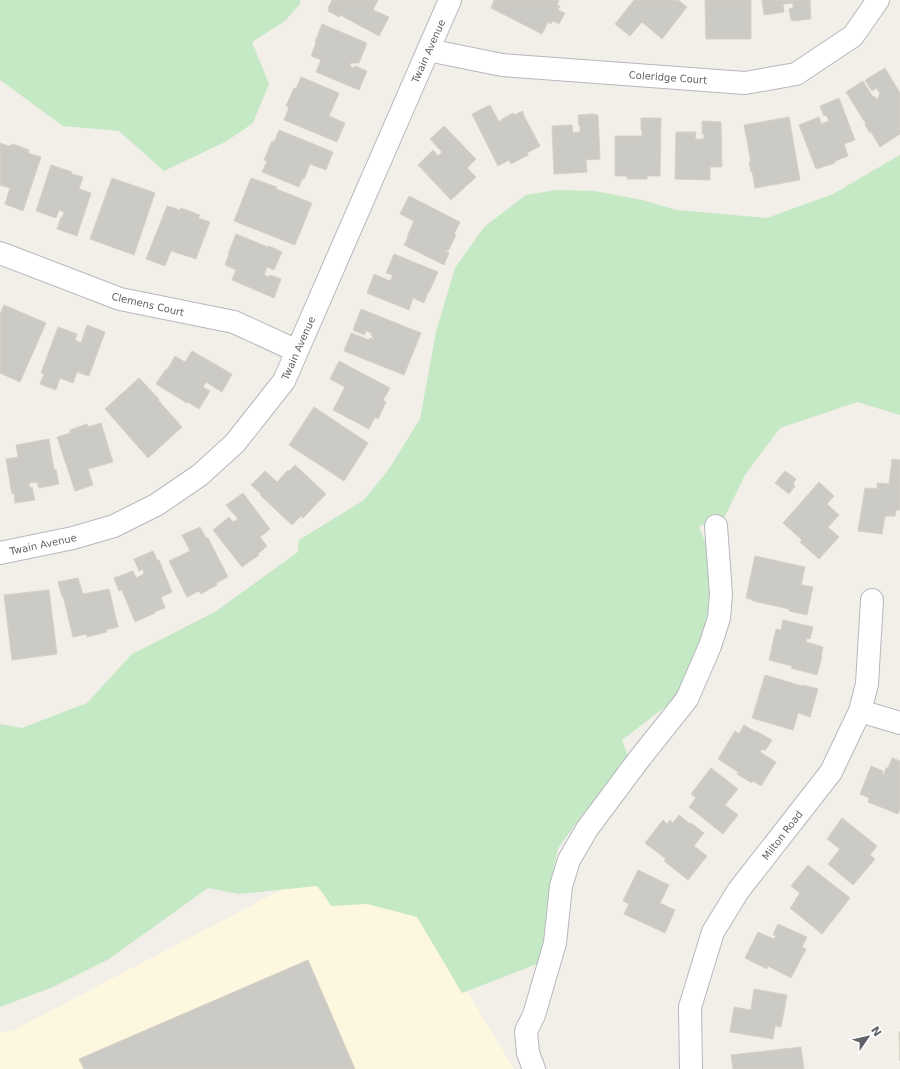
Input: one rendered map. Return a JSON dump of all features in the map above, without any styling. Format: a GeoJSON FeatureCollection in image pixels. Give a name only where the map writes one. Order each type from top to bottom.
{"type":"FeatureCollection","features":[{"type":"Feature","properties":{"kind":"street","name":"Twain Avenue"},"geometry":{"type":"LineString","coordinates":[[0,553],[73,538],[114,526],[156,505],[200,475],[235,443],[284,381],[450,0]]}},
{"type":"Feature","properties":{"kind":"street","name":"Coleridge Court"},"geometry":{"type":"LineString","coordinates":[[428,50],[502,65],[745,83],[796,74],[853,36],[878,0]]}},
{"type":"Feature","properties":{"kind":"street","name":"Clemens Court"},"geometry":{"type":"LineString","coordinates":[[0,253],[120,299],[234,322],[297,351]]}},
{"type":"Feature","properties":{"kind":"street"},"geometry":{"type":"LineString","coordinates":[[534,1069],[528,1053],[526,1030],[534,1015],[555,943],[561,886],[569,860],[586,829],[687,698],[707,653],[719,618],[721,594],[716,526]]}},
{"type":"Feature","properties":{"kind":"street","name":"Milton Road"},"geometry":{"type":"LineString","coordinates":[[691,1069],[690,1007],[713,932],[738,891],[831,772],[860,711],[867,684],[872,600]]}},
{"type":"Feature","properties":{"kind":"street"},"geometry":{"type":"LineString","coordinates":[[860,711],[900,723]]}},
{"type":"Feature","properties":{"kind":"shaded area"},"geometry":{"type":"Polygon","coordinates":[[[376,840],[514,1069],[0,1069],[0,1032],[14,1030],[376,840]]]}},
{"type":"Feature","properties":{"kind":"green space"},"geometry":{"type":"Polygon","coordinates":[[[0,0],[300,0],[300,4],[285,21],[252,42],[269,84],[253,123],[227,141],[164,171],[119,131],[63,126],[0,80],[0,0]]]}},
{"type":"Feature","properties":{"kind":"green space"},"geometry":{"type":"Polygon","coordinates":[[[900,155],[900,415],[857,402],[780,428],[745,475],[724,518],[699,526],[710,555],[708,622],[699,657],[674,700],[622,740],[629,758],[586,810],[558,848],[550,886],[550,925],[537,964],[462,993],[417,917],[367,904],[331,906],[317,886],[239,894],[208,888],[109,959],[53,987],[0,1007],[0,724],[22,728],[87,703],[132,654],[215,612],[298,552],[299,540],[364,500],[389,469],[420,419],[436,332],[455,268],[484,227],[526,195],[556,190],[595,191],[642,200],[677,210],[767,218],[833,194],[900,155]]]}},
{"type":"Feature","properties":{"kind":"building"},"geometry":{"type":"Polygon","coordinates":[[[332,0],[378,0],[373,10],[389,17],[379,36],[340,15],[339,17],[328,11],[332,0]]]}},
{"type":"Feature","properties":{"kind":"building"},"geometry":{"type":"Polygon","coordinates":[[[494,0],[559,0],[557,5],[560,6],[558,10],[565,13],[559,24],[553,21],[551,24],[548,22],[542,34],[491,8],[494,0]]]}},
{"type":"Feature","properties":{"kind":"building"},"geometry":{"type":"Polygon","coordinates":[[[634,0],[678,0],[687,7],[662,39],[642,22],[630,36],[615,24],[634,0]]]}},
{"type":"Feature","properties":{"kind":"building"},"geometry":{"type":"Polygon","coordinates":[[[705,0],[751,0],[751,39],[706,39],[705,0]]]}},
{"type":"Feature","properties":{"kind":"building"},"geometry":{"type":"Polygon","coordinates":[[[762,0],[810,0],[811,19],[791,20],[789,9],[793,8],[793,3],[783,4],[784,12],[764,15],[762,0]]]}},
{"type":"Feature","properties":{"kind":"building"},"geometry":{"type":"Polygon","coordinates":[[[322,24],[367,43],[359,63],[351,63],[350,66],[354,68],[355,66],[367,71],[359,90],[316,72],[321,60],[311,56],[322,24]]]}},
{"type":"Feature","properties":{"kind":"building"},"geometry":{"type":"Polygon","coordinates":[[[885,68],[900,93],[900,134],[880,147],[846,92],[863,81],[873,97],[874,96],[877,100],[880,93],[876,88],[872,91],[865,80],[885,68]]]}},
{"type":"Feature","properties":{"kind":"building"},"geometry":{"type":"Polygon","coordinates":[[[301,77],[339,93],[329,116],[345,123],[337,142],[284,120],[289,107],[286,106],[301,77]]]}},
{"type":"Feature","properties":{"kind":"building"},"geometry":{"type":"Polygon","coordinates":[[[839,98],[855,140],[844,144],[848,156],[835,161],[835,163],[816,169],[799,125],[819,117],[821,124],[829,121],[826,115],[824,116],[820,106],[839,98]]]}},
{"type":"Feature","properties":{"kind":"building"},"geometry":{"type":"Polygon","coordinates":[[[490,105],[499,122],[513,113],[514,115],[523,111],[524,116],[540,146],[527,153],[528,155],[511,164],[509,160],[498,166],[472,114],[490,105]]]}},
{"type":"Feature","properties":{"kind":"building"},"geometry":{"type":"Polygon","coordinates":[[[578,115],[598,115],[600,159],[586,160],[587,172],[554,174],[552,126],[572,125],[573,133],[580,132],[578,115]]]}},
{"type":"Feature","properties":{"kind":"building"},"geometry":{"type":"Polygon","coordinates":[[[789,117],[800,180],[755,188],[749,162],[751,162],[744,125],[789,117]]]}},
{"type":"Feature","properties":{"kind":"building"},"geometry":{"type":"Polygon","coordinates":[[[641,118],[661,118],[660,176],[647,176],[647,179],[627,179],[627,176],[615,176],[615,136],[642,136],[641,118]]]}},
{"type":"Feature","properties":{"kind":"building"},"geometry":{"type":"Polygon","coordinates":[[[702,121],[721,122],[722,167],[710,167],[710,180],[675,179],[676,132],[696,132],[695,139],[704,139],[704,134],[702,134],[702,121]]]}},
{"type":"Feature","properties":{"kind":"building"},"geometry":{"type":"Polygon","coordinates":[[[444,126],[476,159],[467,168],[476,177],[451,200],[418,165],[433,150],[438,156],[442,152],[430,139],[444,126]]]}},
{"type":"Feature","properties":{"kind":"building"},"geometry":{"type":"Polygon","coordinates":[[[279,130],[333,152],[326,170],[310,164],[299,187],[262,172],[267,161],[264,160],[272,141],[274,142],[279,130]]]}},
{"type":"Feature","properties":{"kind":"building"},"geometry":{"type":"Polygon","coordinates":[[[0,143],[9,146],[13,144],[29,150],[28,153],[41,157],[23,211],[5,204],[10,188],[0,185],[0,143]]]}},
{"type":"Feature","properties":{"kind":"building"},"geometry":{"type":"Polygon","coordinates":[[[51,165],[83,177],[79,189],[91,193],[77,236],[57,229],[64,212],[59,210],[56,218],[36,211],[51,165]]]}},
{"type":"Feature","properties":{"kind":"building"},"geometry":{"type":"Polygon","coordinates":[[[112,178],[155,193],[134,255],[90,239],[112,178]]]}},
{"type":"Feature","properties":{"kind":"building"},"geometry":{"type":"Polygon","coordinates":[[[251,178],[277,187],[276,189],[312,203],[295,245],[234,221],[251,178]]]}},
{"type":"Feature","properties":{"kind":"building"},"geometry":{"type":"Polygon","coordinates":[[[409,196],[460,222],[454,234],[456,235],[448,251],[445,251],[449,253],[444,265],[404,245],[414,221],[400,214],[409,196]]]}},
{"type":"Feature","properties":{"kind":"building"},"geometry":{"type":"Polygon","coordinates":[[[167,206],[180,210],[181,208],[200,215],[198,218],[210,222],[196,259],[171,251],[165,266],[146,259],[167,206]]]}},
{"type":"Feature","properties":{"kind":"building"},"geometry":{"type":"Polygon","coordinates":[[[236,234],[282,252],[274,270],[267,267],[264,275],[270,277],[270,275],[281,279],[274,298],[232,280],[236,270],[225,265],[236,234]]]}},
{"type":"Feature","properties":{"kind":"building"},"geometry":{"type":"Polygon","coordinates":[[[394,254],[438,272],[424,303],[413,298],[409,310],[367,293],[374,274],[390,281],[393,275],[386,273],[394,254]]]}},
{"type":"Feature","properties":{"kind":"building"},"geometry":{"type":"Polygon","coordinates":[[[4,305],[46,323],[20,382],[0,373],[0,314],[4,305]]]}},
{"type":"Feature","properties":{"kind":"building"},"geometry":{"type":"Polygon","coordinates":[[[361,309],[421,333],[404,375],[344,351],[351,333],[369,340],[370,338],[374,340],[371,334],[372,333],[366,331],[364,335],[353,330],[361,309]]]}},
{"type":"Feature","properties":{"kind":"building"},"geometry":{"type":"Polygon","coordinates":[[[87,325],[105,332],[89,376],[77,372],[73,383],[60,378],[56,390],[40,384],[44,374],[41,373],[58,327],[77,334],[75,340],[81,343],[87,325]]]}},
{"type":"Feature","properties":{"kind":"building"},"geometry":{"type":"Polygon","coordinates":[[[192,351],[232,374],[222,392],[206,382],[203,387],[210,391],[199,409],[156,384],[166,369],[167,370],[175,356],[185,362],[192,351]]]}},
{"type":"Feature","properties":{"kind":"building"},"geometry":{"type":"Polygon","coordinates":[[[339,361],[390,388],[383,400],[386,402],[378,419],[375,417],[369,429],[333,410],[345,387],[330,379],[339,361]]]}},
{"type":"Feature","properties":{"kind":"building"},"geometry":{"type":"Polygon","coordinates":[[[139,378],[182,427],[148,458],[105,409],[139,378]]]}},
{"type":"Feature","properties":{"kind":"building"},"geometry":{"type":"Polygon","coordinates":[[[314,407],[368,443],[344,481],[289,445],[314,407]]]}},
{"type":"Feature","properties":{"kind":"building"},"geometry":{"type":"Polygon","coordinates":[[[101,423],[113,462],[88,469],[93,485],[75,491],[57,437],[70,433],[70,430],[87,424],[88,427],[101,423]]]}},
{"type":"Feature","properties":{"kind":"building"},"geometry":{"type":"Polygon","coordinates":[[[49,439],[54,470],[56,469],[59,484],[39,488],[37,482],[29,483],[30,488],[32,487],[35,500],[15,503],[6,459],[18,457],[16,445],[49,439]]]}},
{"type":"Feature","properties":{"kind":"building"},"geometry":{"type":"Polygon","coordinates":[[[892,459],[900,460],[900,510],[896,510],[895,516],[885,516],[882,534],[858,531],[865,488],[877,489],[877,483],[889,484],[892,459]]]}},
{"type":"Feature","properties":{"kind":"building"},"geometry":{"type":"Polygon","coordinates":[[[295,465],[326,494],[303,518],[301,516],[292,525],[251,485],[265,471],[277,482],[295,465]]]}},
{"type":"Feature","properties":{"kind":"building"},"geometry":{"type":"Polygon","coordinates":[[[785,471],[796,479],[793,484],[795,486],[789,494],[775,483],[785,471]]]}},
{"type":"Feature","properties":{"kind":"building"},"geometry":{"type":"Polygon","coordinates":[[[819,482],[834,496],[827,504],[839,515],[828,527],[839,537],[819,559],[800,542],[802,540],[783,523],[819,482]]]}},
{"type":"Feature","properties":{"kind":"building"},"geometry":{"type":"Polygon","coordinates":[[[243,493],[270,529],[260,537],[267,546],[258,554],[259,555],[242,567],[213,530],[229,517],[233,522],[238,519],[226,505],[243,493]]]}},
{"type":"Feature","properties":{"kind":"building"},"geometry":{"type":"Polygon","coordinates":[[[200,527],[206,538],[208,538],[228,577],[216,583],[217,585],[201,594],[199,591],[187,597],[169,561],[190,551],[182,535],[200,527]]]}},
{"type":"Feature","properties":{"kind":"building"},"geometry":{"type":"Polygon","coordinates":[[[153,551],[157,560],[159,560],[172,592],[161,597],[165,608],[135,622],[122,590],[119,591],[114,578],[133,571],[136,578],[144,574],[143,569],[139,571],[134,559],[153,551]]]}},
{"type":"Feature","properties":{"kind":"building"},"geometry":{"type":"Polygon","coordinates":[[[755,556],[805,567],[801,585],[813,587],[807,615],[746,598],[755,556]]]}},
{"type":"Feature","properties":{"kind":"building"},"geometry":{"type":"Polygon","coordinates":[[[78,578],[83,594],[109,589],[118,627],[106,630],[107,632],[87,637],[86,634],[73,637],[58,582],[78,578]]]}},
{"type":"Feature","properties":{"kind":"building"},"geometry":{"type":"Polygon","coordinates":[[[49,590],[57,654],[12,660],[4,595],[49,590]]]}},
{"type":"Feature","properties":{"kind":"building"},"geometry":{"type":"Polygon","coordinates":[[[783,620],[813,627],[810,639],[807,638],[806,642],[823,647],[817,675],[769,660],[776,629],[781,630],[783,620]]]}},
{"type":"Feature","properties":{"kind":"building"},"geometry":{"type":"Polygon","coordinates":[[[765,675],[818,689],[810,717],[798,713],[793,730],[752,718],[765,675]]]}},
{"type":"Feature","properties":{"kind":"building"},"geometry":{"type":"Polygon","coordinates":[[[744,725],[772,740],[765,751],[762,749],[760,752],[776,762],[761,786],[753,781],[752,783],[737,774],[738,772],[718,759],[735,731],[739,734],[744,725]]]}},
{"type":"Feature","properties":{"kind":"building"},"geometry":{"type":"Polygon","coordinates":[[[892,758],[900,761],[900,809],[898,814],[868,802],[869,798],[860,794],[871,766],[883,771],[882,774],[884,774],[892,758]]]}},
{"type":"Feature","properties":{"kind":"building"},"geometry":{"type":"Polygon","coordinates":[[[711,768],[738,789],[725,805],[738,815],[723,834],[689,807],[696,798],[691,794],[711,768]]]}},
{"type":"Feature","properties":{"kind":"building"},"geometry":{"type":"Polygon","coordinates":[[[679,815],[704,833],[694,846],[707,856],[688,880],[664,861],[666,859],[645,843],[663,820],[667,824],[670,820],[673,823],[679,815]]]}},
{"type":"Feature","properties":{"kind":"building"},"geometry":{"type":"Polygon","coordinates":[[[842,818],[877,846],[870,855],[875,859],[853,885],[828,864],[840,849],[827,839],[842,818]]]}},
{"type":"Feature","properties":{"kind":"building"},"geometry":{"type":"Polygon","coordinates":[[[808,865],[850,898],[822,934],[790,908],[800,893],[791,886],[808,865]]]}},
{"type":"Feature","properties":{"kind":"building"},"geometry":{"type":"Polygon","coordinates":[[[638,870],[669,885],[660,903],[675,910],[665,933],[624,914],[629,904],[623,901],[638,870]]]}},
{"type":"Feature","properties":{"kind":"building"},"geometry":{"type":"Polygon","coordinates":[[[778,924],[807,937],[802,947],[806,949],[791,978],[768,966],[767,969],[745,958],[758,932],[774,939],[776,936],[773,935],[778,924]]]}},
{"type":"Feature","properties":{"kind":"building"},"geometry":{"type":"Polygon","coordinates":[[[308,960],[355,1069],[84,1069],[79,1059],[308,960]]]}},
{"type":"Feature","properties":{"kind":"building"},"geometry":{"type":"Polygon","coordinates":[[[754,989],[787,995],[781,1027],[775,1026],[773,1039],[730,1032],[734,1007],[751,1010],[754,989]]]}},
{"type":"Feature","properties":{"kind":"building"},"geometry":{"type":"Polygon","coordinates":[[[899,1032],[900,1032],[900,1061],[899,1032]]]}},
{"type":"Feature","properties":{"kind":"building"},"geometry":{"type":"Polygon","coordinates":[[[801,1047],[804,1069],[733,1069],[731,1055],[801,1047]]]}}]}
